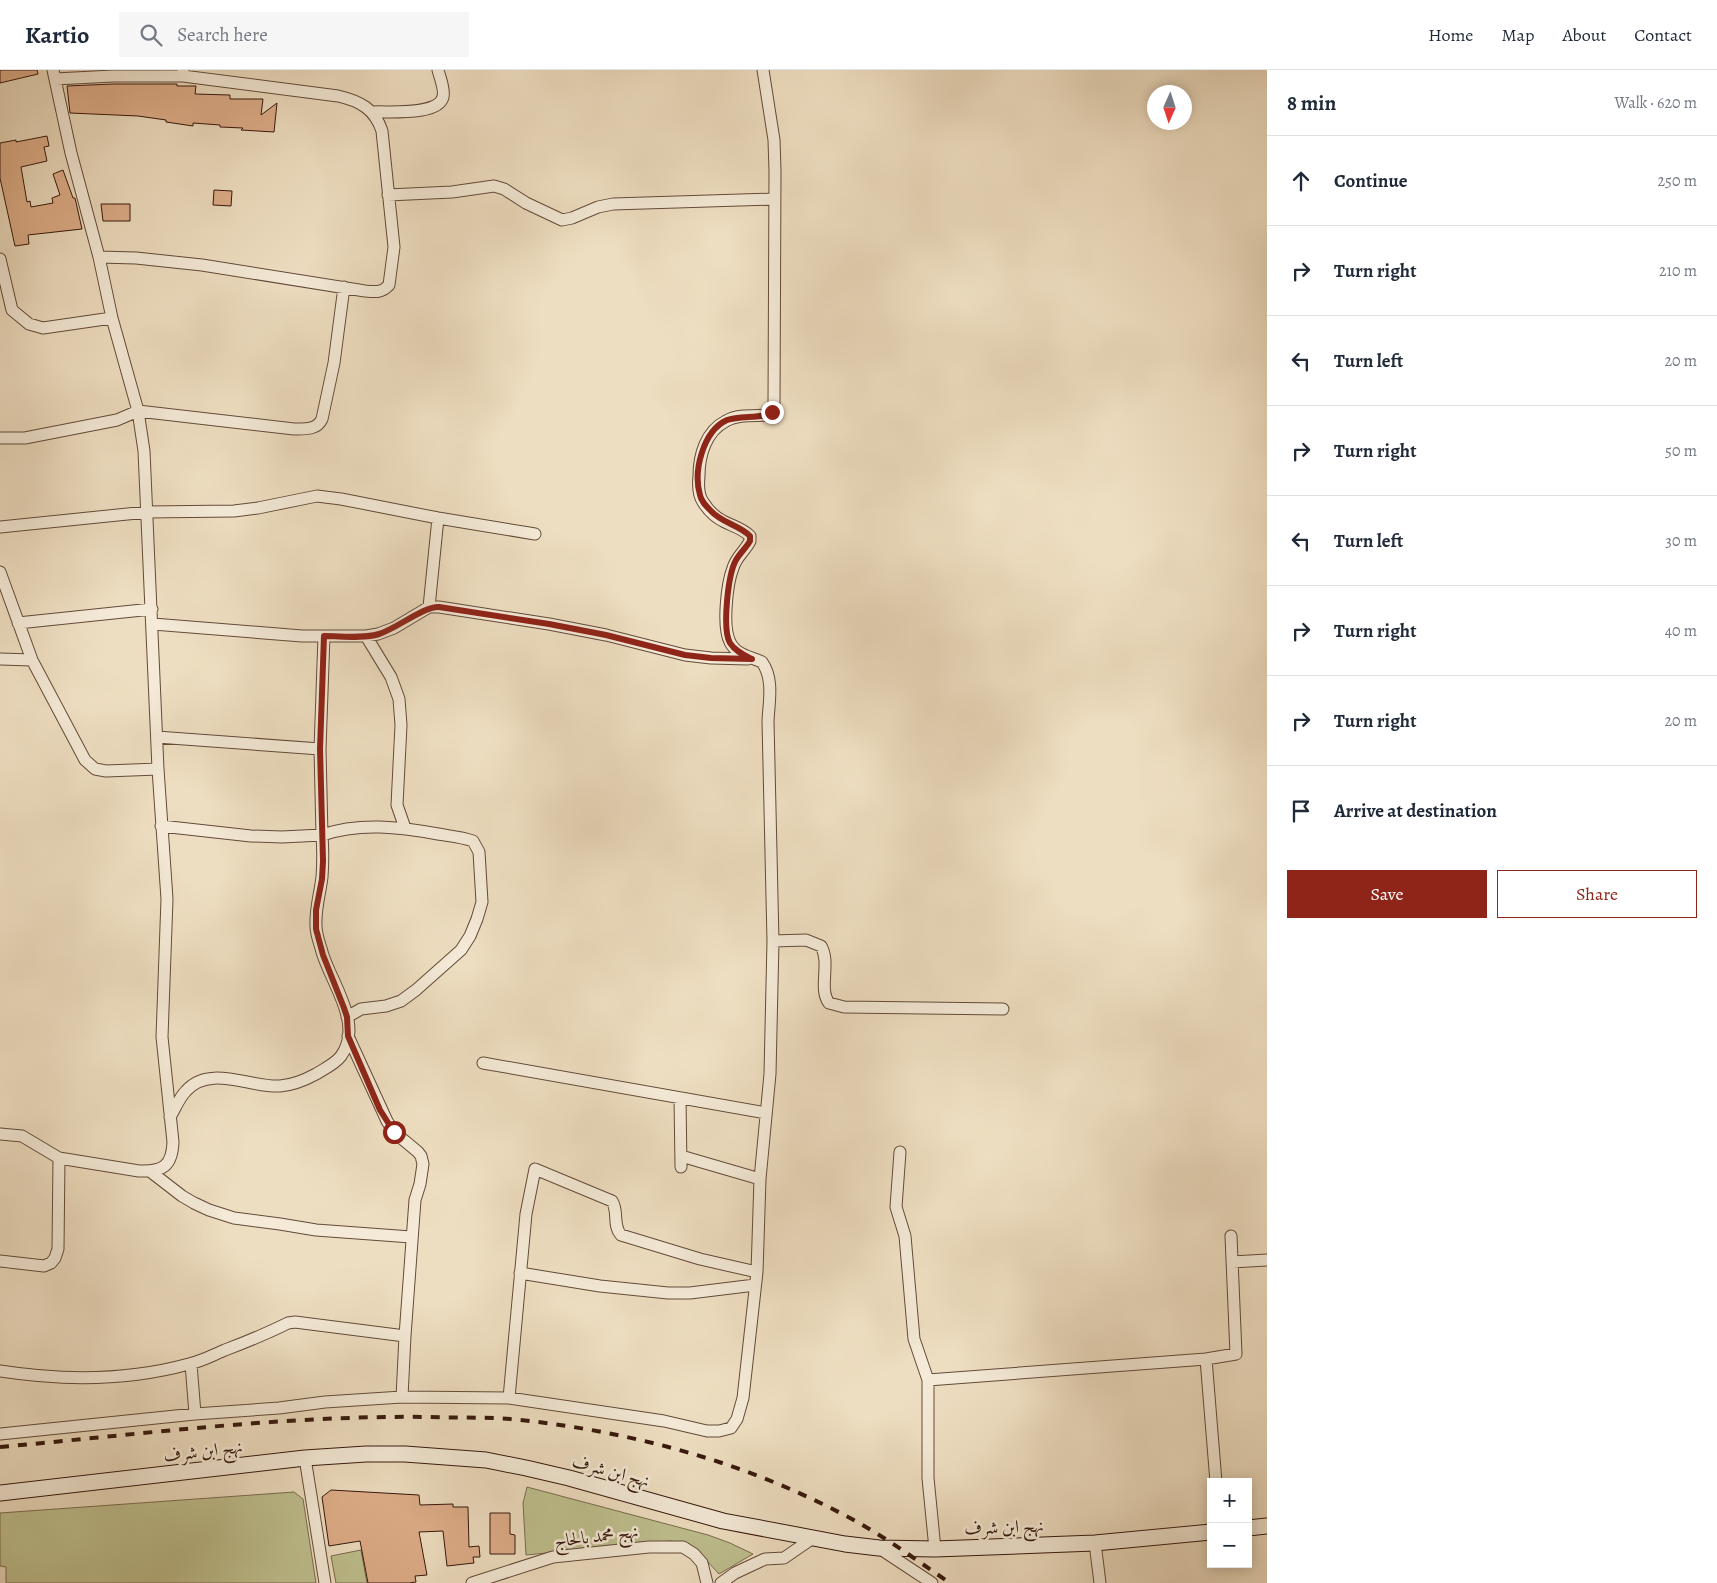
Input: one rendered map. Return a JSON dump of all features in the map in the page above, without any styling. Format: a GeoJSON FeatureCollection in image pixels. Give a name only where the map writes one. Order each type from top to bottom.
{"type":"FeatureCollection","features":[{"type":"Feature","properties":{"kind":"main road","name":"نهج ابن شرف"},"geometry":{"type":"LineString","coordinates":[[0,1493],[305,1458],[366,1454],[405,1454],[486,1460],[569,1478],[723,1521],[879,1548],[1095,1543],[1207,1532]]}},
{"type":"Feature","properties":{"kind":"main road"},"geometry":{"type":"LineString","coordinates":[[1252,1528],[1267,1526]]}},
{"type":"Feature","properties":{"kind":"street"},"geometry":{"type":"LineString","coordinates":[[373,112],[423,110],[439,105],[444,91],[438,70]]}},
{"type":"Feature","properties":{"kind":"street"},"geometry":{"type":"LineString","coordinates":[[0,1434],[325,1402],[402,1397],[510,1398],[664,1421],[707,1431],[720,1431],[731,1428],[737,1419],[743,1398],[757,1272],[760,1179],[770,1074],[773,941],[768,721],[770,679],[762,662],[737,651],[730,642],[727,625],[729,584],[732,569],[736,559],[750,541],[750,536],[741,529],[717,517],[704,503],[698,486],[701,453],[708,438],[725,421],[740,417],[768,415],[773,410],[774,140],[763,70]]}},
{"type":"Feature","properties":{"kind":"street"},"geometry":{"type":"LineString","coordinates":[[100,257],[136,258],[202,265],[373,292],[385,290],[389,285],[394,247],[382,131],[378,120],[373,112],[353,100],[338,96],[183,73],[113,76],[54,75],[71,153],[100,257],[112,318],[138,411],[144,452],[158,769],[167,899],[162,1037],[172,1154],[163,1167],[151,1172]]}},
{"type":"Feature","properties":{"kind":"street"},"geometry":{"type":"LineString","coordinates":[[388,195],[452,192],[494,186],[504,189],[526,203],[562,220],[572,218],[598,206],[613,204],[775,198]]}},
{"type":"Feature","properties":{"kind":"street"},"geometry":{"type":"LineString","coordinates":[[0,258],[12,310],[23,321],[43,328],[112,318]]}},
{"type":"Feature","properties":{"kind":"street"},"geometry":{"type":"LineString","coordinates":[[0,438],[26,438],[117,420],[138,411],[294,429],[317,426],[322,419],[334,363],[344,287]]}},
{"type":"Feature","properties":{"kind":"street"},"geometry":{"type":"LineString","coordinates":[[0,527],[147,512],[234,511],[317,496],[535,534]]}},
{"type":"Feature","properties":{"kind":"street"},"geometry":{"type":"LineString","coordinates":[[429,608],[438,518]]}},
{"type":"Feature","properties":{"kind":"street"},"geometry":{"type":"LineString","coordinates":[[0,572],[32,660],[85,760],[95,769],[106,771],[158,769]]}},
{"type":"Feature","properties":{"kind":"street"},"geometry":{"type":"LineString","coordinates":[[153,624],[324,636],[366,636],[394,628],[429,608],[439,607],[472,611],[606,635],[685,655],[752,659]]}},
{"type":"Feature","properties":{"kind":"street"},"geometry":{"type":"LineString","coordinates":[[18,623],[152,609]]}},
{"type":"Feature","properties":{"kind":"street"},"geometry":{"type":"LineString","coordinates":[[170,1117],[186,1091],[207,1079],[238,1080],[269,1086],[282,1086],[304,1080],[326,1068],[340,1057],[344,1049],[348,1036],[347,1017],[323,955],[316,929],[316,910],[322,879],[323,861],[320,749],[324,636]]}},
{"type":"Feature","properties":{"kind":"street"},"geometry":{"type":"LineString","coordinates":[[366,636],[392,678],[399,700],[401,725],[397,805],[405,828]]}},
{"type":"Feature","properties":{"kind":"street"},"geometry":{"type":"LineString","coordinates":[[0,660],[32,660]]}},
{"type":"Feature","properties":{"kind":"street"},"geometry":{"type":"LineString","coordinates":[[157,737],[320,749]]}},
{"type":"Feature","properties":{"kind":"street"},"geometry":{"type":"LineString","coordinates":[[161,826],[250,836],[282,837],[322,835],[348,829],[372,827],[405,828],[473,841],[479,852],[480,859],[482,888],[480,912],[470,936],[461,950],[416,990],[395,1004],[361,1010],[347,1017]]}},
{"type":"Feature","properties":{"kind":"street"},"geometry":{"type":"LineString","coordinates":[[773,941],[806,940],[821,946],[826,958],[825,996],[829,1003],[834,1005],[844,1007],[1003,1009]]}},
{"type":"Feature","properties":{"kind":"street"},"geometry":{"type":"LineString","coordinates":[[348,1036],[387,1121],[394,1132],[418,1152],[422,1160],[422,1174],[415,1200],[411,1237],[402,1397]]}},
{"type":"Feature","properties":{"kind":"street"},"geometry":{"type":"LineString","coordinates":[[483,1063],[766,1113]]}},
{"type":"Feature","properties":{"kind":"street"},"geometry":{"type":"LineString","coordinates":[[680,1098],[681,1161],[760,1179]]}},
{"type":"Feature","properties":{"kind":"street"},"geometry":{"type":"LineString","coordinates":[[0,1134],[22,1136],[59,1158],[151,1172],[194,1203],[234,1218],[316,1230],[411,1237]]}},
{"type":"Feature","properties":{"kind":"street"},"geometry":{"type":"LineString","coordinates":[[900,1152],[896,1207],[905,1236],[914,1339],[928,1380],[928,1478],[934,1548]]}},
{"type":"Feature","properties":{"kind":"street"},"geometry":{"type":"LineString","coordinates":[[0,1261],[44,1266],[55,1258],[59,1241],[59,1158]]}},
{"type":"Feature","properties":{"kind":"street"},"geometry":{"type":"LineString","coordinates":[[510,1398],[526,1214],[535,1169],[612,1201],[615,1207],[616,1228],[621,1235],[757,1272]]}},
{"type":"Feature","properties":{"kind":"street"},"geometry":{"type":"LineString","coordinates":[[928,1380],[1206,1359],[1236,1354],[1231,1236]]}},
{"type":"Feature","properties":{"kind":"street"},"geometry":{"type":"LineString","coordinates":[[1232,1262],[1267,1260]]}},
{"type":"Feature","properties":{"kind":"street"},"geometry":{"type":"LineString","coordinates":[[520,1272],[600,1286],[668,1293],[690,1293],[755,1285]]}},
{"type":"Feature","properties":{"kind":"street"},"geometry":{"type":"LineString","coordinates":[[0,1371],[81,1379],[113,1378],[144,1374],[191,1364],[288,1323],[295,1322],[405,1336]]}},
{"type":"Feature","properties":{"kind":"street"},"geometry":{"type":"LineString","coordinates":[[1206,1359],[1216,1478]]}},
{"type":"Feature","properties":{"kind":"street"},"geometry":{"type":"LineString","coordinates":[[191,1364],[195,1414]]}},
{"type":"Feature","properties":{"kind":"street"},"geometry":{"type":"LineString","coordinates":[[305,1458],[325,1583]]}},
{"type":"Feature","properties":{"kind":"street"},"geometry":{"type":"LineString","coordinates":[[721,1583],[735,1573],[765,1559],[784,1558],[813,1538]]}},
{"type":"Feature","properties":{"kind":"street"},"geometry":{"type":"LineString","coordinates":[[1095,1543],[1100,1583]]}},
{"type":"Feature","properties":{"kind":"street","name":"نهج محمد بالحاج"},"geometry":{"type":"LineString","coordinates":[[472,1583],[510,1577],[552,1557],[649,1547],[683,1547],[694,1554],[702,1563],[707,1583]]}},
{"type":"Feature","properties":{"kind":"street"},"geometry":{"type":"LineString","coordinates":[[879,1548],[932,1583]]}},
{"type":"Feature","properties":{"kind":"green space"},"geometry":{"type":"Polygon","coordinates":[[[527,1487],[708,1535],[753,1554],[719,1574],[693,1549],[671,1541],[526,1555],[523,1503],[527,1487]]]}},
{"type":"Feature","properties":{"kind":"green space"},"geometry":{"type":"Polygon","coordinates":[[[294,1492],[303,1499],[316,1583],[6,1583],[6,1567],[0,1566],[0,1513],[294,1492]]]}},
{"type":"Feature","properties":{"kind":"green space"},"geometry":{"type":"Polygon","coordinates":[[[361,1550],[367,1583],[336,1583],[331,1556],[361,1550]]]}},
{"type":"Feature","properties":{"kind":"building"},"geometry":{"type":"Polygon","coordinates":[[[0,70],[37,70],[38,74],[0,83],[0,70]]]}},
{"type":"Feature","properties":{"kind":"building"},"geometry":{"type":"Polygon","coordinates":[[[177,84],[177,86],[196,86],[195,94],[230,95],[230,99],[263,99],[261,115],[277,103],[274,132],[241,130],[243,128],[193,123],[193,126],[138,116],[70,113],[67,86],[177,84]]]}},
{"type":"Feature","properties":{"kind":"building"},"geometry":{"type":"Polygon","coordinates":[[[47,136],[49,146],[44,147],[47,161],[21,167],[27,202],[30,201],[31,207],[53,203],[52,198],[60,195],[53,174],[63,170],[73,198],[75,198],[82,229],[28,235],[29,244],[15,246],[0,178],[0,143],[47,136]]]}},
{"type":"Feature","properties":{"kind":"building"},"geometry":{"type":"Polygon","coordinates":[[[214,190],[232,191],[231,206],[213,205],[214,190]]]}},
{"type":"Feature","properties":{"kind":"building"},"geometry":{"type":"Polygon","coordinates":[[[101,204],[130,204],[130,221],[103,221],[101,204]]]}},
{"type":"Feature","properties":{"kind":"building"},"geometry":{"type":"Polygon","coordinates":[[[331,1490],[419,1495],[420,1505],[453,1504],[453,1507],[468,1507],[469,1547],[479,1546],[480,1557],[473,1557],[474,1563],[447,1566],[443,1531],[419,1532],[427,1575],[415,1576],[416,1582],[409,1583],[368,1583],[360,1541],[329,1546],[322,1497],[331,1490]]]}},
{"type":"Feature","properties":{"kind":"building"},"geometry":{"type":"Polygon","coordinates":[[[490,1513],[510,1513],[510,1534],[515,1535],[515,1554],[490,1554],[490,1513]]]}},
{"type":"Feature","properties":{"kind":"railway"},"geometry":{"type":"LineString","coordinates":[[0,1447],[215,1426],[323,1419],[376,1417],[480,1418],[554,1424],[597,1431],[683,1451],[766,1479],[807,1496],[860,1523],[950,1583]]}},
{"type":"Feature","properties":{"kind":"route"},"geometry":{"type":"LineString","coordinates":[[394,1132],[380,1110],[348,1036],[347,1017],[323,955],[316,929],[316,910],[322,879],[323,861],[320,749],[324,636],[366,636],[378,634],[394,628],[434,606],[606,635],[685,655],[752,659],[737,651],[730,642],[727,625],[729,584],[732,569],[736,559],[748,545],[750,536],[741,529],[717,517],[704,503],[698,486],[699,466],[701,453],[708,438],[725,421],[740,417],[768,415],[772,412]]}}]}
